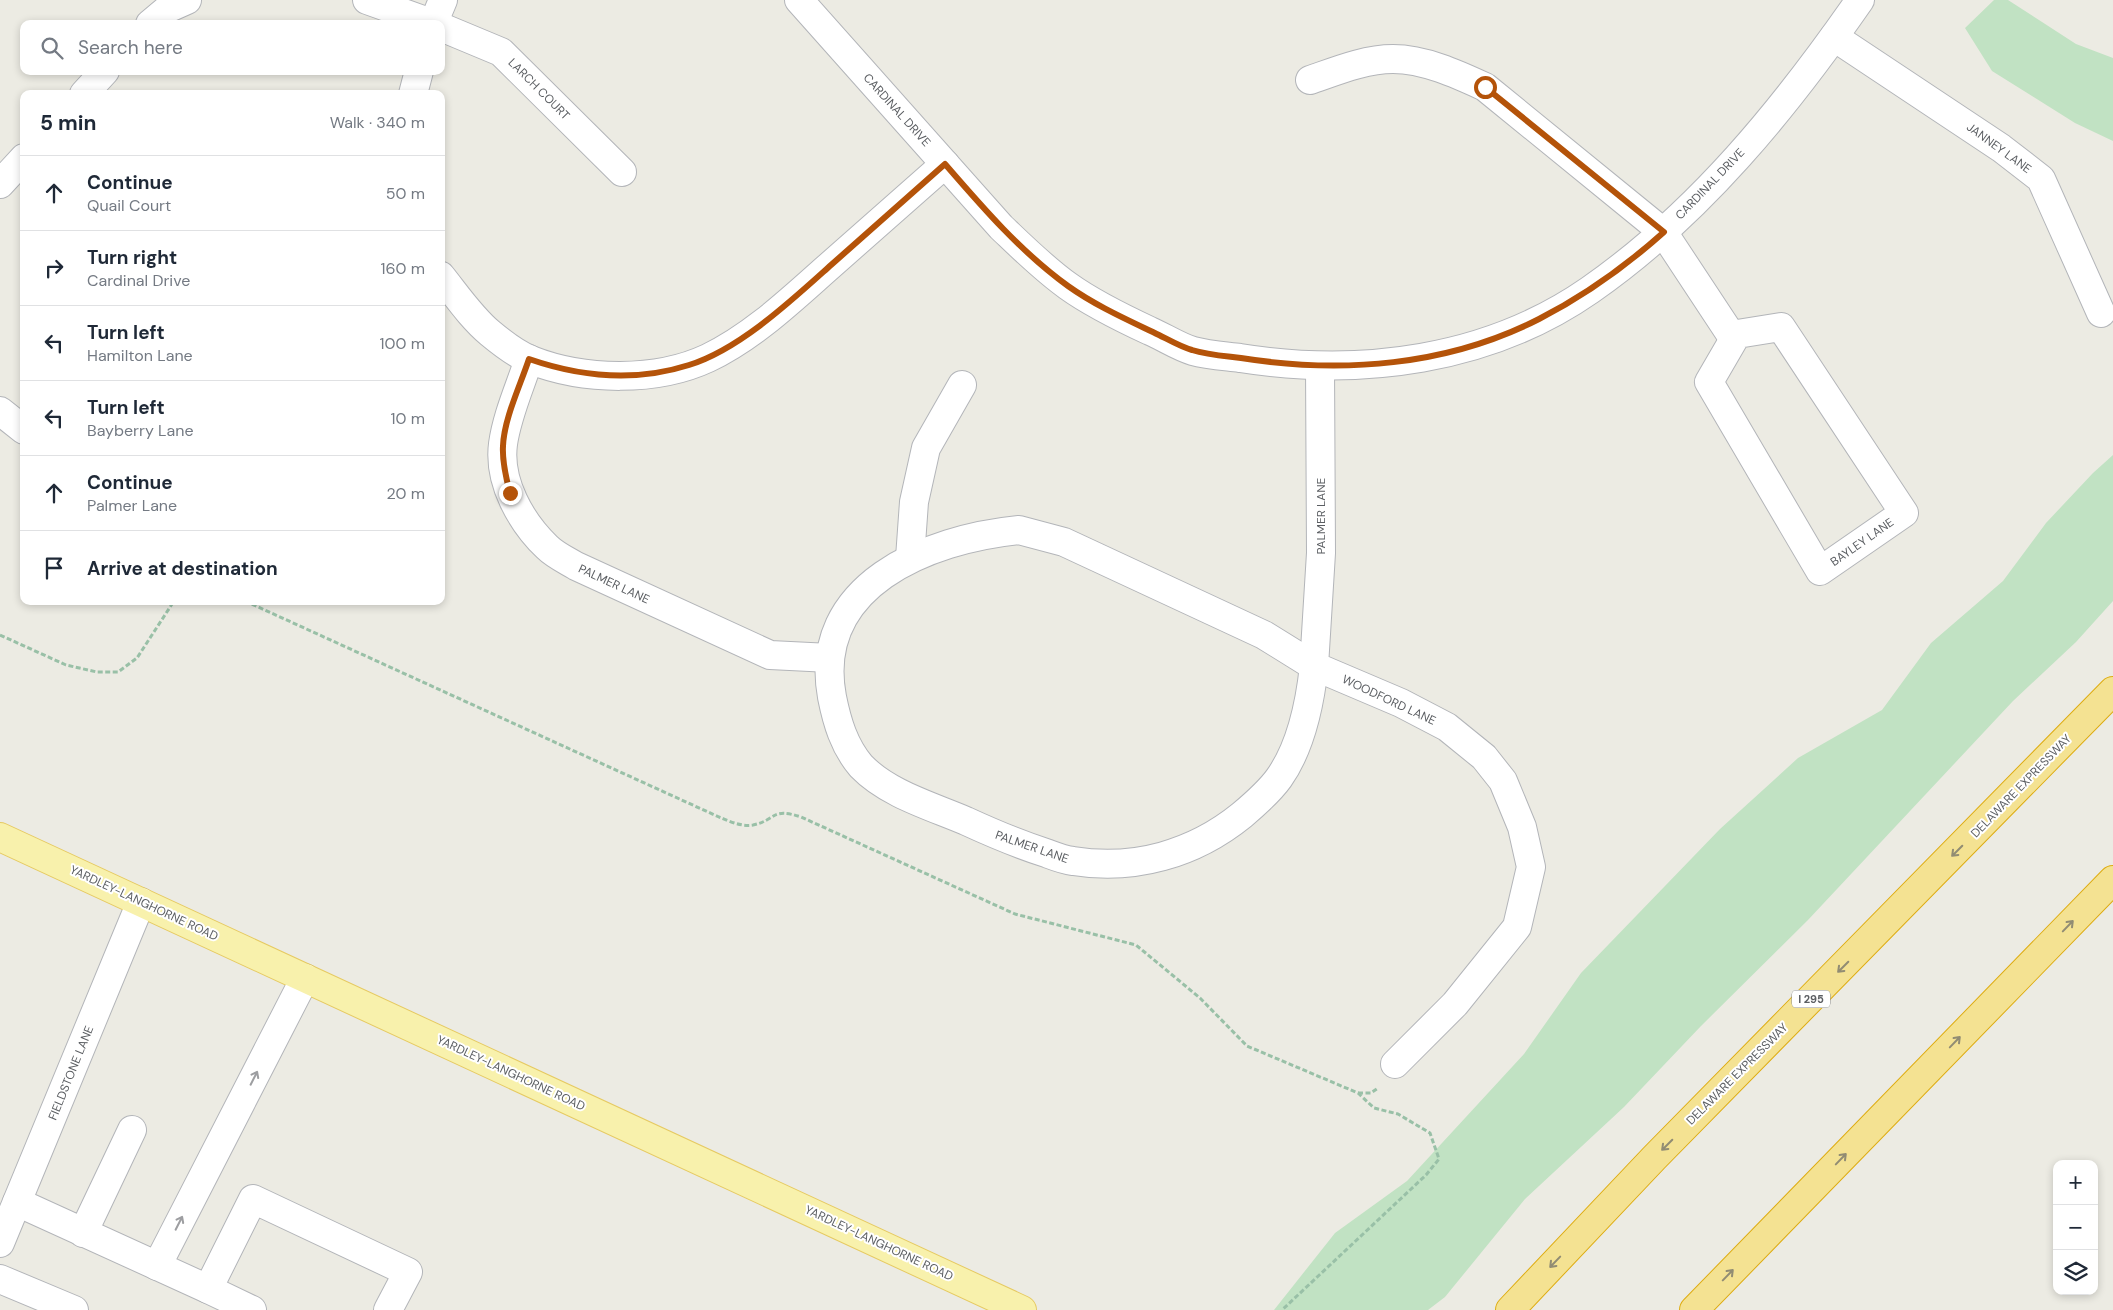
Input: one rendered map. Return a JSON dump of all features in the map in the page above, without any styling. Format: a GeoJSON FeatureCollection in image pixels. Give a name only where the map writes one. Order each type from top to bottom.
{"type":"FeatureCollection","features":[{"type":"Feature","properties":{"kind":"highway","name":"DELAWARE EXPRESSWAY"},"geometry":{"type":"LineString","coordinates":[[1510,1310],[1661,1151],[2113,691]]}},
{"type":"Feature","properties":{"kind":"highway"},"geometry":{"type":"LineString","coordinates":[[1694,1310],[2113,880]]}},
{"type":"Feature","properties":{"kind":"main road","name":"YARDLEY-LANGHORNE ROAD"},"geometry":{"type":"LineString","coordinates":[[0,837],[1022,1310]]}},
{"type":"Feature","properties":{"kind":"street"},"geometry":{"type":"LineString","coordinates":[[155,20],[170,8],[185,0]]}},
{"type":"Feature","properties":{"kind":"street"},"geometry":{"type":"LineString","coordinates":[[367,0],[422,20]]}},
{"type":"Feature","properties":{"kind":"street"},"geometry":{"type":"LineString","coordinates":[[435,20],[443,0]]}},
{"type":"Feature","properties":{"kind":"street","name":"CARDINAL DRIVE"},"geometry":{"type":"LineString","coordinates":[[799,0],[1001,227],[1034,259],[1069,287],[1103,308],[1192,350],[1285,364],[1320,366],[1395,363],[1433,357],[1484,342],[1538,320],[1588,291],[1642,251],[1664,232],[1727,168],[1797,86],[1860,0]]}},
{"type":"Feature","properties":{"kind":"street","name":"LARCH COURT"},"geometry":{"type":"LineString","coordinates":[[445,29],[501,52],[622,172]]}},
{"type":"Feature","properties":{"kind":"street","name":"JANNEY LANE"},"geometry":{"type":"LineString","coordinates":[[1834,37],[2001,148],[2041,179],[2101,312]]}},
{"type":"Feature","properties":{"kind":"street"},"geometry":{"type":"LineString","coordinates":[[1310,80],[1351,66],[1392,59],[1416,62],[1463,76],[1485,87],[1664,232],[1731,335]]}},
{"type":"Feature","properties":{"kind":"street"},"geometry":{"type":"LineString","coordinates":[[88,90],[101,75]]}},
{"type":"Feature","properties":{"kind":"street"},"geometry":{"type":"LineString","coordinates":[[414,90],[419,75]]}},
{"type":"Feature","properties":{"kind":"street"},"geometry":{"type":"LineString","coordinates":[[0,184],[20,162]]}},
{"type":"Feature","properties":{"kind":"street"},"geometry":{"type":"LineString","coordinates":[[445,281],[470,313],[490,333],[529,359],[558,370],[596,376],[643,375],[688,366],[709,357],[742,338],[796,296],[945,164]]}},
{"type":"Feature","properties":{"kind":"street","name":"BAYLEY LANE"},"geometry":{"type":"LineString","coordinates":[[1781,327],[1904,514],[1820,571],[1709,382],[1734,339],[1731,335],[1781,327]]}},
{"type":"Feature","properties":{"kind":"street","name":"PALMER LANE"},"geometry":{"type":"LineString","coordinates":[[529,359],[506,425],[502,446],[504,467],[510,493],[526,524],[548,548],[576,566],[770,655],[830,658]]}},
{"type":"Feature","properties":{"kind":"street","name":"PALMER LANE"},"geometry":{"type":"LineString","coordinates":[[1314,666],[1264,635],[1064,542],[1019,530],[954,542],[910,558],[893,567],[879,578],[853,605],[835,632],[830,658],[831,690],[840,731],[851,754],[863,768],[896,791],[1020,844],[1070,861],[1108,865],[1149,860],[1191,847],[1222,831],[1256,803],[1279,778],[1296,746],[1310,696],[1314,666],[1322,553],[1320,366]]}},
{"type":"Feature","properties":{"kind":"street"},"geometry":{"type":"LineString","coordinates":[[910,558],[914,502],[926,448],[962,385]]}},
{"type":"Feature","properties":{"kind":"street"},"geometry":{"type":"LineString","coordinates":[[0,410],[20,427]]}},
{"type":"Feature","properties":{"kind":"street","name":"WOODFORD LANE"},"geometry":{"type":"LineString","coordinates":[[1314,666],[1401,702],[1447,727],[1484,757],[1503,781],[1522,827],[1531,867],[1517,927],[1455,1004],[1395,1064]]}},
{"type":"Feature","properties":{"kind":"street","name":"FIELDSTONE LANE"},"geometry":{"type":"LineString","coordinates":[[0,1243],[141,902]]}},
{"type":"Feature","properties":{"kind":"street"},"geometry":{"type":"LineString","coordinates":[[157,1266],[306,978]]}},
{"type":"Feature","properties":{"kind":"street"},"geometry":{"type":"LineString","coordinates":[[83,1233],[132,1130]]}},
{"type":"Feature","properties":{"kind":"street"},"geometry":{"type":"LineString","coordinates":[[208,1289],[253,1199],[408,1272],[388,1310]]}},
{"type":"Feature","properties":{"kind":"street"},"geometry":{"type":"LineString","coordinates":[[17,1202],[252,1310]]}},
{"type":"Feature","properties":{"kind":"street"},"geometry":{"type":"LineString","coordinates":[[0,1279],[74,1310]]}},
{"type":"Feature","properties":{"kind":"path"},"geometry":{"type":"LineString","coordinates":[[0,635],[66,665],[97,672],[118,672],[137,658],[171,605]]}},
{"type":"Feature","properties":{"kind":"path"},"geometry":{"type":"LineString","coordinates":[[254,605],[718,817],[739,824],[753,825],[778,814],[787,813],[1015,914],[1136,945],[1200,998],[1247,1046],[1358,1093],[1374,1108],[1398,1114],[1430,1133],[1439,1159],[1426,1175],[1282,1310]]}},
{"type":"Feature","properties":{"kind":"green space"},"geometry":{"type":"Polygon","coordinates":[[[1994,0],[2008,0],[2076,44],[2113,58],[2113,141],[2075,123],[1992,71],[1965,28],[1994,0]]]}},
{"type":"Feature","properties":{"kind":"green space"},"geometry":{"type":"Polygon","coordinates":[[[2113,455],[2113,601],[2076,642],[2013,701],[1808,920],[1701,1026],[1624,1107],[1525,1199],[1445,1297],[1428,1310],[1274,1310],[1335,1233],[1407,1181],[1524,1054],[1581,973],[1720,829],[1798,758],[1882,710],[1931,643],[2003,581],[2046,523],[2093,473],[2113,455]]]}},
{"type":"Feature","properties":{"kind":"route"},"geometry":{"type":"LineString","coordinates":[[510,493],[504,467],[502,446],[506,425],[529,359],[558,370],[596,376],[643,375],[688,366],[709,357],[742,338],[796,296],[945,164],[1001,227],[1034,259],[1069,287],[1103,308],[1192,350],[1285,364],[1320,366],[1395,363],[1433,357],[1484,342],[1538,320],[1588,291],[1642,251],[1664,232],[1485,87]]}}]}
